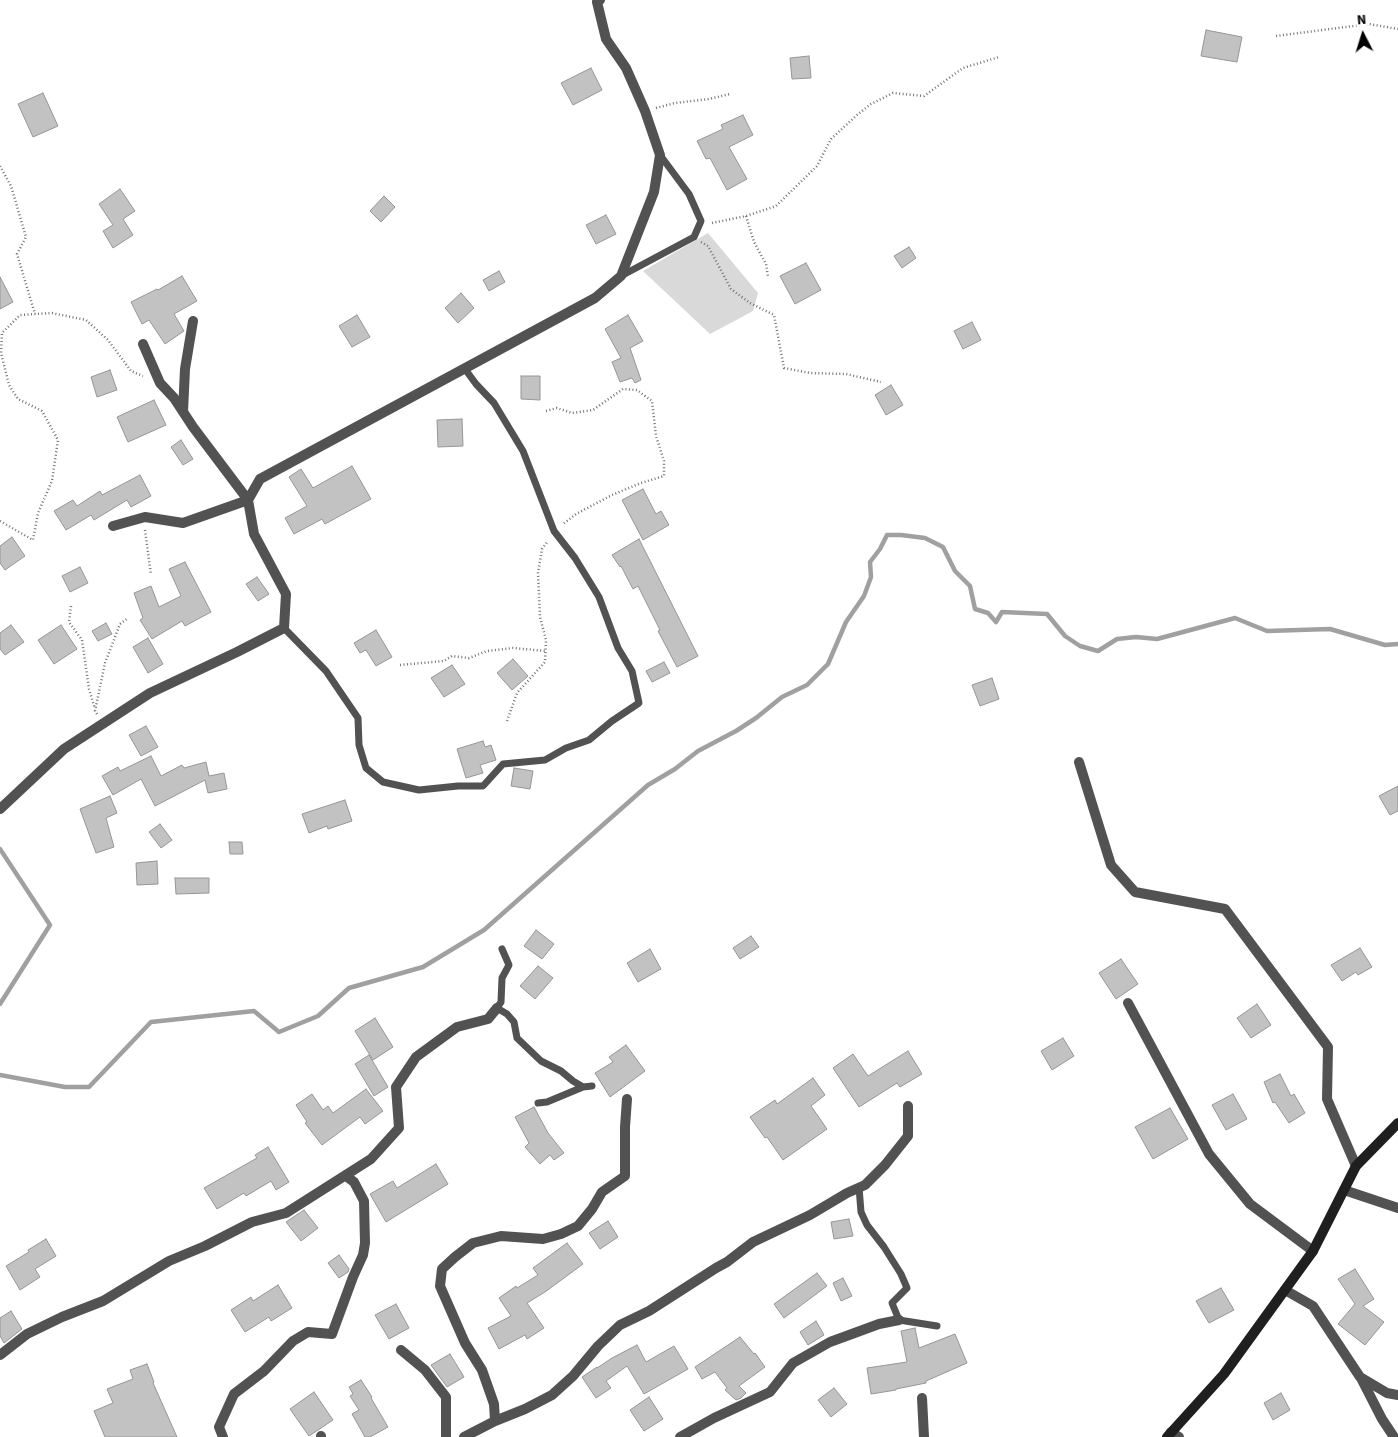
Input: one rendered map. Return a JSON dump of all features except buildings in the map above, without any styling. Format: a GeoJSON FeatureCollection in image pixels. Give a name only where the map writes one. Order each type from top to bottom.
{"type":"FeatureCollection","features":[{"type":"Feature","properties":{"kind":"street"},"geometry":{"type":"LineString","coordinates":[[113,526],[145,517],[183,523],[248,500],[260,479],[595,298],[621,276],[654,192],[660,155],[645,111],[626,68],[606,39],[598,1]]}},
{"type":"Feature","properties":{"kind":"street"},"geometry":{"type":"LineString","coordinates":[[183,412],[192,321]]}},
{"type":"Feature","properties":{"kind":"street"},"geometry":{"type":"LineString","coordinates":[[0,809],[64,749],[150,693],[284,628],[286,594],[254,534],[248,500],[174,398],[160,383],[143,344]]}},
{"type":"Feature","properties":{"kind":"street"},"geometry":{"type":"LineString","coordinates":[[1079,762],[1111,865],[1135,892],[1225,909],[1328,1047],[1327,1099],[1356,1166]]}},
{"type":"Feature","properties":{"kind":"street"},"geometry":{"type":"LineString","coordinates":[[1128,1003],[1209,1154],[1250,1204],[1312,1251]]}},
{"type":"Feature","properties":{"kind":"street"},"geometry":{"type":"LineString","coordinates":[[0,1355],[27,1334],[62,1317],[103,1301],[170,1261],[252,1222],[286,1213],[375,1156],[399,1128],[396,1086],[416,1057],[457,1027],[488,1019],[497,1008]]}},
{"type":"Feature","properties":{"kind":"street"},"geometry":{"type":"LineString","coordinates":[[495,1421],[494,1404],[482,1370],[465,1343],[440,1286],[442,1269],[472,1243],[501,1236],[544,1239],[578,1226],[592,1209],[602,1192],[625,1176],[627,1099]]}},
{"type":"Feature","properties":{"kind":"street"},"geometry":{"type":"LineString","coordinates":[[464,1437],[552,1395],[573,1376],[598,1346],[620,1325],[649,1311],[727,1262],[753,1242],[810,1215],[847,1192],[865,1185],[908,1136],[908,1106]]}},
{"type":"Feature","properties":{"kind":"street"},"geometry":{"type":"LineString","coordinates":[[1173,1435],[1224,1374],[1312,1251],[1356,1166],[1398,1123]]}},
{"type":"Feature","properties":{"kind":"street"},"geometry":{"type":"LineString","coordinates":[[223,1437],[219,1427],[234,1394],[264,1370],[293,1341],[308,1332],[332,1334],[353,1276],[364,1255],[366,1243],[364,1201],[354,1182],[346,1176]]}},
{"type":"Feature","properties":{"kind":"street"},"geometry":{"type":"LineString","coordinates":[[1344,1190],[1398,1208]]}},
{"type":"Feature","properties":{"kind":"street"},"geometry":{"type":"LineString","coordinates":[[1285,1290],[1314,1306],[1360,1377],[1382,1419],[1394,1437]]}},
{"type":"Feature","properties":{"kind":"street"},"geometry":{"type":"LineString","coordinates":[[680,1437],[714,1418],[770,1392],[793,1363],[830,1342],[879,1324],[899,1320]]}},
{"type":"Feature","properties":{"kind":"street"},"geometry":{"type":"LineString","coordinates":[[401,1350],[425,1370],[446,1397],[446,1437]]}},
{"type":"Feature","properties":{"kind":"street"},"geometry":{"type":"LineString","coordinates":[[1360,1377],[1387,1393],[1398,1395]]}},
{"type":"Feature","properties":{"kind":"street"},"geometry":{"type":"LineString","coordinates":[[922,1398],[924,1437]]}},
{"type":"Feature","properties":{"kind":"lane"},"geometry":{"type":"LineString","coordinates":[[621,276],[694,237],[701,221],[689,194],[660,155]]}},
{"type":"Feature","properties":{"kind":"lane"},"geometry":{"type":"LineString","coordinates":[[284,628],[326,671],[358,718],[358,745],[366,768],[383,782],[418,790],[458,786],[483,786],[503,764],[544,760],[566,748],[589,740],[612,720],[639,702],[632,671],[618,648],[599,597],[575,558],[554,531],[522,451],[494,403],[465,369]]}},
{"type":"Feature","properties":{"kind":"lane"},"geometry":{"type":"LineString","coordinates":[[502,948],[509,965],[502,978],[501,1002],[497,1008],[514,1022],[517,1038],[530,1052],[583,1087]]}},
{"type":"Feature","properties":{"kind":"lane"},"geometry":{"type":"LineString","coordinates":[[538,1103],[547,1102],[583,1087],[592,1086]]}},
{"type":"Feature","properties":{"kind":"lane"},"geometry":{"type":"LineString","coordinates":[[859,1188],[861,1212],[868,1226],[884,1246],[901,1274],[907,1288],[892,1303],[899,1320],[937,1326]]}},
{"type":"Feature","properties":{"kind":"path"},"geometry":{"type":"LineString","coordinates":[[1276,36],[1369,24],[1398,28]]}},
{"type":"Feature","properties":{"kind":"path"},"geometry":{"type":"LineString","coordinates":[[698,226],[746,216],[776,206],[817,166],[831,139],[871,104],[893,93],[924,96],[963,68],[999,57]]}},
{"type":"Feature","properties":{"kind":"path"},"geometry":{"type":"LineString","coordinates":[[645,111],[674,103],[730,94]]}},
{"type":"Feature","properties":{"kind":"path"},"geometry":{"type":"LineString","coordinates":[[0,166],[11,186],[26,237],[17,254],[35,314]]}},
{"type":"Feature","properties":{"kind":"path"},"geometry":{"type":"LineString","coordinates":[[746,216],[754,242],[766,264],[768,277]]}},
{"type":"Feature","properties":{"kind":"path"},"geometry":{"type":"LineString","coordinates":[[694,237],[708,246],[731,289],[750,303],[774,315],[784,368],[810,373],[846,374],[881,382]]}},
{"type":"Feature","properties":{"kind":"path"},"geometry":{"type":"LineString","coordinates":[[0,521],[33,540],[38,513],[52,481],[58,440],[42,411],[18,399],[9,385],[1,354],[2,333],[20,316],[52,313],[86,320],[108,340],[131,371],[160,383]]}},
{"type":"Feature","properties":{"kind":"path"},"geometry":{"type":"LineString","coordinates":[[507,721],[517,692],[546,662],[546,640],[540,618],[538,572],[542,549],[554,531],[576,514],[641,483],[664,476],[664,461],[656,436],[652,401],[637,390],[623,389],[593,410],[572,413],[557,408],[546,411]]}},
{"type":"Feature","properties":{"kind":"path"},"geometry":{"type":"LineString","coordinates":[[145,517],[151,575]]}},
{"type":"Feature","properties":{"kind":"path"},"geometry":{"type":"LineString","coordinates":[[71,606],[69,622],[82,640],[89,689],[95,711],[104,723]]}},
{"type":"Feature","properties":{"kind":"path"},"geometry":{"type":"LineString","coordinates":[[95,711],[108,656],[120,624],[128,618]]}},
{"type":"Feature","properties":{"kind":"path"},"geometry":{"type":"LineString","coordinates":[[400,665],[444,661],[452,656],[469,658],[487,650],[513,648],[546,652]]}},
{"type":"Feature","properties":{"kind":"shaded area"},"geometry":{"type":"Polygon","coordinates":[[[708,233],[758,293],[753,311],[710,334],[643,271],[708,233]]]}},
{"type":"Feature","properties":{"kind":"waterway"},"geometry":{"type":"LineString","coordinates":[[0,1075],[65,1087],[89,1087],[151,1022],[254,1011],[279,1032],[318,1016],[349,988],[423,967],[484,930],[648,785],[675,769],[698,751],[756,718],[782,697],[807,685],[828,664],[846,622],[864,596],[871,577],[870,562],[880,549],[887,535],[925,538],[943,547],[955,571],[970,586],[975,609],[988,613],[996,622],[1002,612],[1047,614],[1065,636],[1080,646],[1098,651],[1117,639],[1136,637],[1157,639],[1235,618],[1267,631],[1330,629],[1385,645],[1398,644]]}},
{"type":"Feature","properties":{"kind":"waterway"},"geometry":{"type":"LineString","coordinates":[[0,849],[50,925],[0,1004]]}}]}
